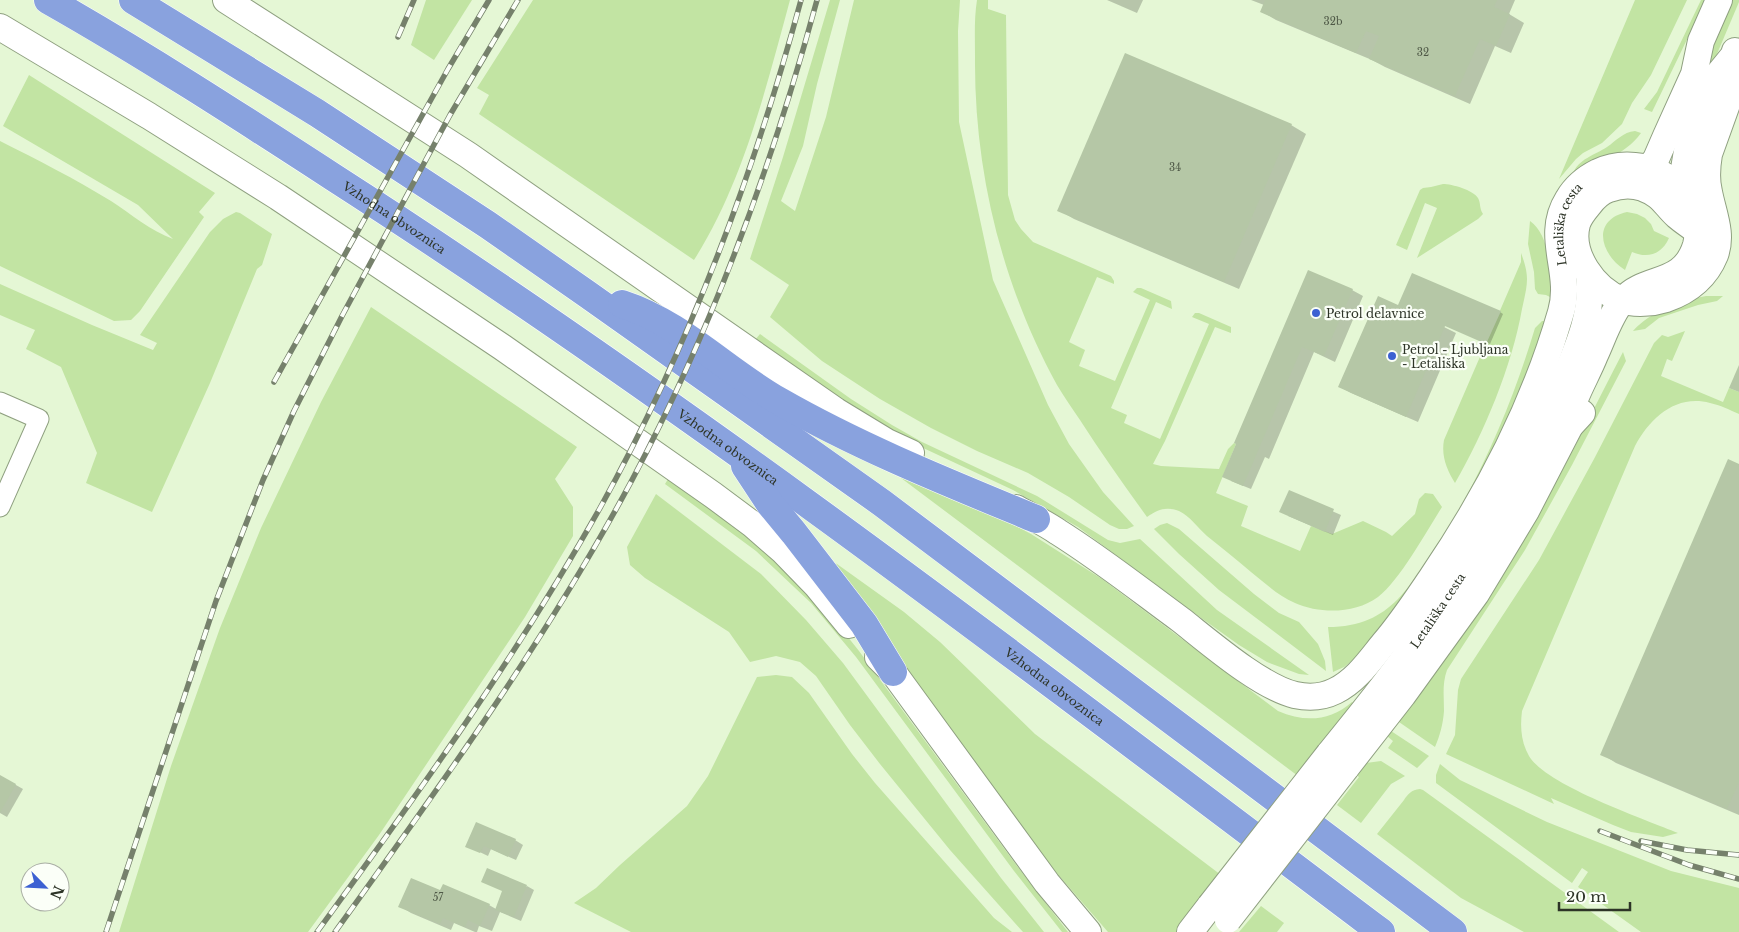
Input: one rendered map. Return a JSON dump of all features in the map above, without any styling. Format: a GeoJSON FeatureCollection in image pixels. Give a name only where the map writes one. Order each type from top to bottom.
{"type":"FeatureCollection","features":[{"type":"Feature","properties":{"kind":"highway","name":"Vzhodna obvoznica"},"geometry":{"type":"LineString","coordinates":[[48,0],[265,133],[416,230],[512,295],[736,452],[1018,658],[1381,932]]}},
{"type":"Feature","properties":{"kind":"highway"},"geometry":{"type":"LineString","coordinates":[[133,0],[317,113],[488,225],[587,294],[882,503],[1454,932]]}},
{"type":"Feature","properties":{"kind":"highway"},"geometry":{"type":"LineString","coordinates":[[587,294],[637,309],[667,324],[777,400],[828,428],[914,469],[1036,519]]}},
{"type":"Feature","properties":{"kind":"highway"},"geometry":{"type":"LineString","coordinates":[[736,452],[770,504],[864,624],[893,672]]}},
{"type":"Feature","properties":{"kind":"main road"},"geometry":{"type":"LineString","coordinates":[[226,0],[468,155],[836,411],[887,442],[959,476],[1055,529],[1258,676],[1289,693],[1311,697],[1324,695],[1336,691],[1361,671],[1401,622],[1446,556]]}},
{"type":"Feature","properties":{"kind":"main road","name":"Letališka cesta"},"geometry":{"type":"LineString","coordinates":[[1626,175],[1649,168],[1656,159],[1694,74],[1701,42],[1719,0]]}},
{"type":"Feature","properties":{"kind":"main road"},"geometry":{"type":"LineString","coordinates":[[0,27],[278,197],[502,347],[752,524],[783,551],[817,586],[854,631],[893,672],[1047,883],[1088,932]]}},
{"type":"Feature","properties":{"kind":"main road","name":"Letališka cesta"},"geometry":{"type":"LineString","coordinates":[[1655,302],[1623,300],[1608,293],[1589,274],[1577,245],[1577,224],[1581,214],[1595,197],[1602,192],[1622,185],[1635,155],[1647,138],[1681,68],[1701,42]]}},
{"type":"Feature","properties":{"kind":"main road","name":"Letališka cesta"},"geometry":{"type":"LineString","coordinates":[[1683,190],[1685,155],[1691,136],[1712,82],[1736,48]]}},
{"type":"Feature","properties":{"kind":"main road","name":"Letališka cesta"},"geometry":{"type":"LineString","coordinates":[[1338,761],[1435,652],[1481,586],[1526,511],[1570,426],[1587,407],[1619,338],[1631,320],[1642,309],[1655,302],[1689,289],[1705,273],[1715,254],[1718,232],[1708,190],[1709,154],[1732,90],[1736,48]]}},
{"type":"Feature","properties":{"kind":"main road","name":"Letališka cesta"},"geometry":{"type":"LineString","coordinates":[[1446,556],[1495,474],[1542,368],[1561,314],[1564,283],[1558,242],[1558,220],[1562,208],[1573,191],[1590,176],[1610,167],[1654,192],[1662,198],[1676,215],[1698,232]]}},
{"type":"Feature","properties":{"kind":"main road","name":"Letališka cesta"},"geometry":{"type":"LineString","coordinates":[[1570,426],[1574,401],[1617,308],[1623,300],[1640,287],[1660,281],[1678,272],[1690,258],[1697,240],[1698,223],[1683,190],[1666,176],[1649,168]]}},
{"type":"Feature","properties":{"kind":"main road","name":"Letališka cesta"},"geometry":{"type":"LineString","coordinates":[[1190,932],[1218,919],[1338,761],[1474,555],[1543,427],[1568,370],[1584,330],[1590,296],[1589,274]]}},
{"type":"Feature","properties":{"kind":"main road"},"geometry":{"type":"LineString","coordinates":[[1412,648],[1446,556]]}},
{"type":"Feature","properties":{"kind":"street"},"geometry":{"type":"LineString","coordinates":[[0,402],[39,419],[0,507]]}},
{"type":"Feature","properties":{"kind":"green space"},"geometry":{"type":"Polygon","coordinates":[[[426,0],[472,0],[434,60],[411,45],[426,0]]]}},
{"type":"Feature","properties":{"kind":"green space"},"geometry":{"type":"Polygon","coordinates":[[[533,0],[790,0],[762,101],[740,167],[711,230],[694,260],[479,114],[489,95],[477,88],[533,0]]]}},
{"type":"Feature","properties":{"kind":"green space"},"geometry":{"type":"Polygon","coordinates":[[[830,0],[840,0],[817,84],[803,146],[781,201],[795,211],[826,117],[854,0],[960,0],[958,31],[959,122],[993,280],[1048,405],[1069,444],[1103,492],[1134,526],[1127,529],[1119,529],[1110,525],[1069,497],[1028,473],[977,451],[931,428],[880,399],[822,361],[770,317],[789,285],[750,259],[830,0]]]}},
{"type":"Feature","properties":{"kind":"green space"},"geometry":{"type":"Polygon","coordinates":[[[977,0],[988,0],[988,9],[1006,15],[1008,195],[1015,220],[1033,242],[1111,276],[1114,281],[1114,284],[1097,277],[1069,342],[1085,350],[1079,366],[1115,381],[1150,300],[1133,292],[1137,288],[1141,288],[1171,301],[1172,309],[1156,302],[1111,408],[1127,415],[1124,423],[1160,439],[1209,324],[1192,317],[1195,313],[1199,313],[1231,327],[1231,333],[1215,327],[1153,464],[1219,469],[1228,449],[1234,443],[1236,444],[1216,493],[1248,506],[1241,526],[1300,551],[1311,526],[1332,534],[1363,521],[1392,536],[1415,514],[1419,499],[1425,493],[1433,494],[1442,507],[1404,568],[1378,597],[1369,603],[1348,609],[1326,610],[1305,607],[1283,597],[1207,536],[1183,513],[1166,509],[1147,517],[1096,445],[1057,385],[1038,347],[1021,308],[995,226],[986,185],[976,100],[975,14],[977,0]]]}},
{"type":"Feature","properties":{"kind":"green space"},"geometry":{"type":"Polygon","coordinates":[[[1635,0],[1687,0],[1651,75],[1632,103],[1622,124],[1602,143],[1576,159],[1559,179],[1635,0]]]}},
{"type":"Feature","properties":{"kind":"green space"},"geometry":{"type":"Polygon","coordinates":[[[1701,0],[1706,0],[1652,112],[1644,109],[1657,92],[1701,0]]]}},
{"type":"Feature","properties":{"kind":"green space"},"geometry":{"type":"Polygon","coordinates":[[[1733,0],[1739,0],[1739,2],[1686,127],[1680,125],[1733,0]]]}},
{"type":"Feature","properties":{"kind":"green space"},"geometry":{"type":"Polygon","coordinates":[[[29,75],[215,193],[199,212],[204,217],[140,311],[131,320],[114,321],[0,266],[0,141],[84,185],[149,227],[173,239],[138,205],[3,126],[29,75]]]}},
{"type":"Feature","properties":{"kind":"green space"},"geometry":{"type":"Polygon","coordinates":[[[1635,131],[1641,133],[1627,148],[1610,158],[1573,174],[1575,169],[1587,158],[1623,135],[1635,131]]]}},
{"type":"Feature","properties":{"kind":"green space"},"geometry":{"type":"Polygon","coordinates":[[[1443,184],[1472,192],[1479,200],[1483,214],[1417,258],[1437,208],[1425,203],[1407,250],[1396,245],[1420,190],[1443,184]]]}},
{"type":"Feature","properties":{"kind":"green space"},"geometry":{"type":"Polygon","coordinates":[[[236,212],[272,234],[262,265],[257,269],[210,383],[152,512],[86,483],[97,453],[61,367],[26,349],[35,330],[0,315],[0,284],[153,350],[157,343],[140,335],[210,232],[223,219],[236,212]]]}},
{"type":"Feature","properties":{"kind":"green space"},"geometry":{"type":"Polygon","coordinates":[[[1627,212],[1645,218],[1651,224],[1654,231],[1669,238],[1663,248],[1654,254],[1644,255],[1632,252],[1625,270],[1610,255],[1605,247],[1603,238],[1608,222],[1616,216],[1627,212]]]}},
{"type":"Feature","properties":{"kind":"green space"},"geometry":{"type":"Polygon","coordinates":[[[1530,221],[1537,228],[1546,246],[1551,268],[1554,299],[1538,294],[1535,289],[1534,272],[1528,244],[1530,221]]]}},
{"type":"Feature","properties":{"kind":"green space"},"geometry":{"type":"Polygon","coordinates":[[[1521,253],[1526,269],[1527,283],[1511,353],[1496,399],[1466,464],[1455,483],[1445,463],[1443,452],[1444,440],[1521,262],[1521,253]]]}},
{"type":"Feature","properties":{"kind":"green space"},"geometry":{"type":"Polygon","coordinates":[[[1706,296],[1723,296],[1717,301],[1698,305],[1659,318],[1645,329],[1633,331],[1657,312],[1706,296]]]}},
{"type":"Feature","properties":{"kind":"green space"},"geometry":{"type":"Polygon","coordinates":[[[371,307],[577,447],[555,479],[573,507],[573,536],[525,617],[379,835],[308,932],[119,932],[171,766],[220,628],[261,528],[321,402],[371,307]]]}},
{"type":"Feature","properties":{"kind":"green space"},"geometry":{"type":"Polygon","coordinates":[[[1542,321],[1546,321],[1513,419],[1464,501],[1504,416],[1535,328],[1542,321]]]}},
{"type":"Feature","properties":{"kind":"green space"},"geometry":{"type":"Polygon","coordinates":[[[1685,331],[1672,361],[1667,359],[1661,376],[1723,402],[1729,388],[1739,392],[1739,414],[1710,403],[1686,402],[1675,405],[1665,411],[1648,426],[1635,446],[1522,711],[1521,723],[1526,751],[1539,767],[1555,778],[1597,800],[1678,833],[1663,837],[1631,832],[1551,798],[1554,804],[1446,754],[1455,735],[1458,690],[1461,679],[1539,560],[1654,343],[1662,335],[1668,337],[1685,331]]]}},
{"type":"Feature","properties":{"kind":"green space"},"geometry":{"type":"Polygon","coordinates":[[[760,334],[851,399],[922,442],[1037,496],[1108,540],[1120,543],[1140,539],[1217,610],[1309,675],[1299,674],[1267,662],[1239,645],[1078,527],[1013,490],[889,432],[755,340],[760,334]]]}},
{"type":"Feature","properties":{"kind":"green space"},"geometry":{"type":"Polygon","coordinates":[[[1623,352],[1626,361],[1525,550],[1447,670],[1444,685],[1443,720],[1435,747],[1399,722],[1461,636],[1519,547],[1560,475],[1623,352]]]}},
{"type":"Feature","properties":{"kind":"green space"},"geometry":{"type":"Polygon","coordinates":[[[671,474],[710,503],[816,597],[859,651],[1017,866],[1068,932],[1062,932],[1014,871],[856,657],[811,603],[756,551],[665,484],[671,474]]]}},
{"type":"Feature","properties":{"kind":"green space"},"geometry":{"type":"Polygon","coordinates":[[[909,477],[997,516],[1031,534],[1102,579],[1278,711],[1297,717],[1316,718],[1325,717],[1343,709],[1352,702],[1358,708],[1298,776],[901,478],[909,477]]]}},
{"type":"Feature","properties":{"kind":"green space"},"geometry":{"type":"Polygon","coordinates":[[[656,494],[761,574],[806,620],[843,663],[1001,878],[1044,932],[1023,932],[950,850],[880,764],[816,676],[800,662],[776,656],[750,662],[729,632],[645,578],[630,565],[627,547],[656,494]]]}},
{"type":"Feature","properties":{"kind":"green space"},"geometry":{"type":"Polygon","coordinates":[[[1167,523],[1179,529],[1254,594],[1279,613],[1299,622],[1318,644],[1325,661],[1326,671],[1219,590],[1179,554],[1154,529],[1167,523]]]}},
{"type":"Feature","properties":{"kind":"green space"},"geometry":{"type":"Polygon","coordinates":[[[1442,537],[1436,557],[1358,656],[1344,667],[1333,672],[1328,627],[1350,625],[1369,620],[1384,611],[1409,586],[1442,537]]]}},
{"type":"Feature","properties":{"kind":"green space"},"geometry":{"type":"Polygon","coordinates":[[[824,558],[837,564],[904,612],[940,642],[1035,734],[1221,875],[1179,932],[1108,932],[1048,863],[824,558]]]}},
{"type":"Feature","properties":{"kind":"green space"},"geometry":{"type":"Polygon","coordinates":[[[776,675],[792,677],[809,693],[875,783],[994,918],[1012,932],[631,932],[574,903],[596,888],[687,806],[708,776],[757,677],[776,675]]]}},
{"type":"Feature","properties":{"kind":"green space"},"geometry":{"type":"Polygon","coordinates":[[[1391,731],[1429,756],[1417,768],[1388,748],[1393,741],[1387,736],[1391,731]]]}},
{"type":"Feature","properties":{"kind":"green space"},"geometry":{"type":"Polygon","coordinates":[[[1381,761],[1405,776],[1391,784],[1361,823],[1337,805],[1359,777],[1356,775],[1366,763],[1381,761]]]}},
{"type":"Feature","properties":{"kind":"green space"},"geometry":{"type":"Polygon","coordinates":[[[1440,764],[1460,780],[1547,822],[1671,871],[1739,888],[1739,932],[1641,932],[1578,887],[1588,872],[1582,868],[1572,883],[1436,783],[1436,775],[1440,764]]]}},
{"type":"Feature","properties":{"kind":"green space"},"geometry":{"type":"Polygon","coordinates":[[[1420,789],[1619,932],[1524,932],[1461,898],[1377,834],[1408,794],[1420,789]]]}},
{"type":"Feature","properties":{"kind":"green space"},"geometry":{"type":"Polygon","coordinates":[[[1261,906],[1284,923],[1277,932],[1239,932],[1261,906]]]}},
{"type":"Feature","properties":{"kind":"building"},"geometry":{"type":"Polygon","coordinates":[[[1265,0],[1497,0],[1494,7],[1510,14],[1496,46],[1480,39],[1455,96],[1369,59],[1379,36],[1366,31],[1356,53],[1260,12],[1265,0]]]}},
{"type":"Feature","properties":{"kind":"building"},"geometry":{"type":"Polygon","coordinates":[[[1125,53],[1292,124],[1224,282],[1057,211],[1125,53]]]}},
{"type":"Feature","properties":{"kind":"building"},"geometry":{"type":"Polygon","coordinates":[[[1308,270],[1353,289],[1324,356],[1302,347],[1243,486],[1222,477],[1236,444],[1234,443],[1308,270]]]}},
{"type":"Feature","properties":{"kind":"building","name":"Petrol - Ljubljana - Letališka"},"geometry":{"type":"Polygon","coordinates":[[[1412,273],[1501,311],[1486,344],[1445,326],[1406,417],[1338,387],[1378,296],[1398,305],[1412,273]]]}},
{"type":"Feature","properties":{"kind":"building"},"geometry":{"type":"Polygon","coordinates":[[[1739,365],[1739,392],[1729,388],[1739,365]]]}},
{"type":"Feature","properties":{"kind":"building"},"geometry":{"type":"Polygon","coordinates":[[[1728,459],[1739,464],[1739,782],[1727,809],[1600,755],[1728,459]]]}},
{"type":"Feature","properties":{"kind":"building"},"geometry":{"type":"Polygon","coordinates":[[[1289,490],[1334,509],[1325,532],[1279,512],[1289,490]]]}},
{"type":"Feature","properties":{"kind":"building"},"geometry":{"type":"Polygon","coordinates":[[[0,775],[16,784],[0,813],[0,775]]]}},
{"type":"Feature","properties":{"kind":"building"},"geometry":{"type":"Polygon","coordinates":[[[476,822],[516,839],[508,857],[484,846],[480,853],[465,847],[476,822]]]}},
{"type":"Feature","properties":{"kind":"building"},"geometry":{"type":"Polygon","coordinates":[[[487,868],[527,885],[514,917],[495,910],[502,891],[481,882],[487,868]]]}},
{"type":"Feature","properties":{"kind":"building"},"geometry":{"type":"Polygon","coordinates":[[[411,878],[440,890],[443,884],[490,904],[480,926],[468,920],[465,927],[443,918],[440,924],[398,907],[411,878]]]}},
{"type":"Feature","properties":{"kind":"railway"},"geometry":{"type":"LineString","coordinates":[[398,37],[414,0]]}},
{"type":"Feature","properties":{"kind":"railway"},"geometry":{"type":"LineString","coordinates":[[274,382],[448,69],[489,0]]}},
{"type":"Feature","properties":{"kind":"railway"},"geometry":{"type":"LineString","coordinates":[[106,932],[216,601],[263,480],[294,411],[342,316],[450,115],[518,0]]}},
{"type":"Feature","properties":{"kind":"railway"},"geometry":{"type":"LineString","coordinates":[[317,932],[429,777],[500,671],[568,563],[632,447],[662,386],[716,260],[762,131],[801,0]]}},
{"type":"Feature","properties":{"kind":"railway"},"geometry":{"type":"LineString","coordinates":[[335,932],[491,711],[564,597],[632,480],[689,364],[738,245],[781,124],[817,0]]}},
{"type":"Feature","properties":{"kind":"railway"},"geometry":{"type":"LineString","coordinates":[[1600,831],[1689,865],[1739,879]]}},
{"type":"Feature","properties":{"kind":"railway"},"geometry":{"type":"LineString","coordinates":[[1641,841],[1687,850],[1739,855]]}},
{"type":"Feature","properties":{"kind":"place","name":"Petrol delavnice"},"geometry":{"type":"Point","coordinates":[1316,313]}},
{"type":"Feature","properties":{"kind":"place","name":"Petrol - Ljubljana - Letališka"},"geometry":{"type":"Point","coordinates":[1392,356]}}]}
